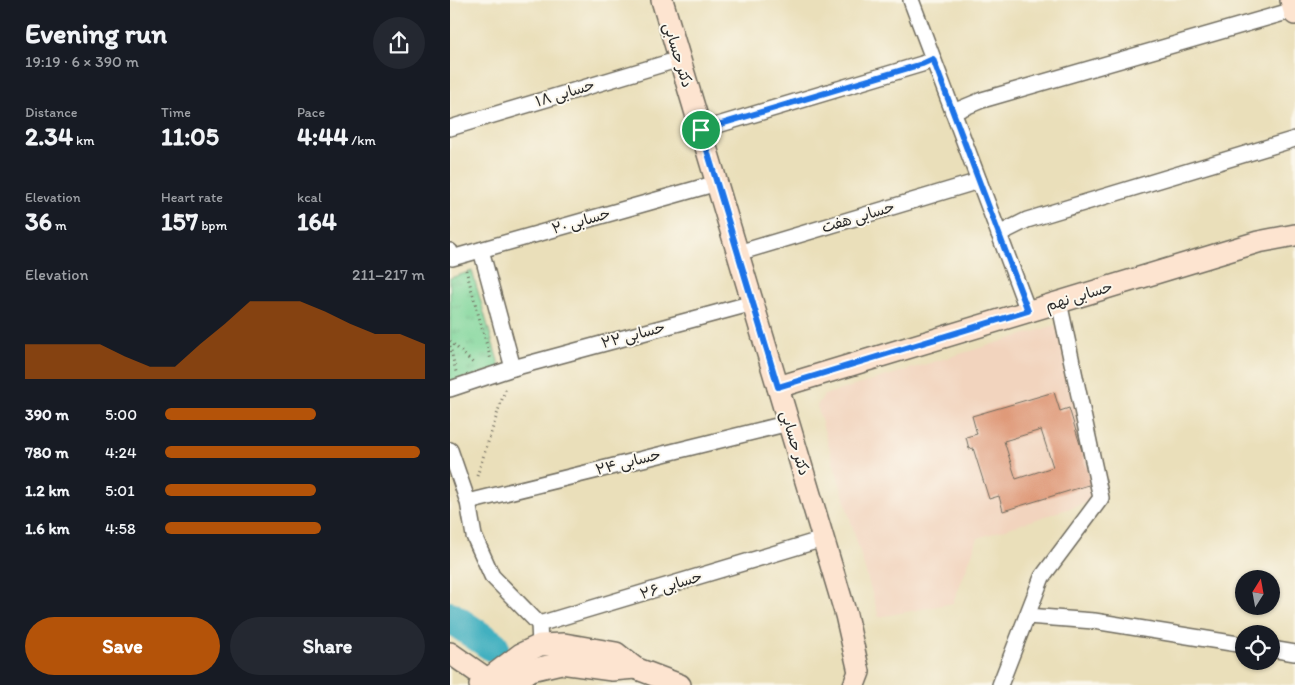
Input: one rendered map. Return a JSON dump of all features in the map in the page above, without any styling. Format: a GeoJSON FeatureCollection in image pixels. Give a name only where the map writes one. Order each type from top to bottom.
{"type":"FeatureCollection","features":[{"type":"Feature","properties":{"kind":"main road","name":"دکتر حسابی"},"geometry":{"type":"LineString","coordinates":[[663,0],[846,615],[859,672],[854,685]]}},
{"type":"Feature","properties":{"kind":"main road","name":"حسابی نهم"},"geometry":{"type":"LineString","coordinates":[[778,387],[1258,242],[1295,235]]}},
{"type":"Feature","properties":{"kind":"main road"},"geometry":{"type":"LineString","coordinates":[[450,653],[488,683],[540,635],[564,644],[616,653],[635,668],[680,685]]}},
{"type":"Feature","properties":{"kind":"main road"},"geometry":{"type":"LineString","coordinates":[[510,685],[531,670],[561,663],[612,670],[635,668]]}},
{"type":"Feature","properties":{"kind":"street"},"geometry":{"type":"LineString","coordinates":[[911,0],[1028,311]]}},
{"type":"Feature","properties":{"kind":"street"},"geometry":{"type":"LineString","coordinates":[[953,112],[982,100],[1293,8]]}},
{"type":"Feature","properties":{"kind":"street","name":"حسابی ۱۸"},"geometry":{"type":"LineString","coordinates":[[450,128],[680,59]]}},
{"type":"Feature","properties":{"kind":"street"},"geometry":{"type":"LineString","coordinates":[[701,130],[922,64],[933,59]]}},
{"type":"Feature","properties":{"kind":"street"},"geometry":{"type":"LineString","coordinates":[[999,234],[1026,220],[1295,139]]}},
{"type":"Feature","properties":{"kind":"street","name":"حسابی هفت"},"geometry":{"type":"LineString","coordinates":[[738,253],[979,181]]}},
{"type":"Feature","properties":{"kind":"street","name":"حسابی ۲۰"},"geometry":{"type":"LineString","coordinates":[[450,251],[452,258],[717,183]]}},
{"type":"Feature","properties":{"kind":"street"},"geometry":{"type":"LineString","coordinates":[[481,250],[513,368]]}},
{"type":"Feature","properties":{"kind":"street"},"geometry":{"type":"LineString","coordinates":[[1000,685],[1042,577],[1101,498],[1059,302]]}},
{"type":"Feature","properties":{"kind":"street","name":"حسابی ۲۲"},"geometry":{"type":"LineString","coordinates":[[450,389],[513,368],[753,303]]}},
{"type":"Feature","properties":{"kind":"street","name":"حسابی ۲۴"},"geometry":{"type":"LineString","coordinates":[[468,502],[788,423]]}},
{"type":"Feature","properties":{"kind":"street"},"geometry":{"type":"LineString","coordinates":[[450,450],[468,502],[474,536],[492,576],[540,635]]}},
{"type":"Feature","properties":{"kind":"street","name":"حسابی ۲۶"},"geometry":{"type":"LineString","coordinates":[[540,635],[824,539]]}},
{"type":"Feature","properties":{"kind":"street"},"geometry":{"type":"LineString","coordinates":[[1027,616],[1094,621],[1235,644]]}},
{"type":"Feature","properties":{"kind":"street"},"geometry":{"type":"LineString","coordinates":[[1280,650],[1295,653]]}},
{"type":"Feature","properties":{"kind":"path"},"geometry":{"type":"LineString","coordinates":[[458,272],[466,270],[493,366]]}},
{"type":"Feature","properties":{"kind":"path"},"geometry":{"type":"LineString","coordinates":[[450,341],[480,369]]}},
{"type":"Feature","properties":{"kind":"path"},"geometry":{"type":"LineString","coordinates":[[450,346],[457,375],[450,377]]}},
{"type":"Feature","properties":{"kind":"path"},"geometry":{"type":"LineString","coordinates":[[468,502],[513,368]]}},
{"type":"Feature","properties":{"kind":"shaded area"},"geometry":{"type":"Polygon","coordinates":[[[1056,325],[1101,498],[978,538],[953,603],[879,617],[817,406],[824,395],[1056,325]]]}},
{"type":"Feature","properties":{"kind":"green space"},"geometry":{"type":"Polygon","coordinates":[[[472,271],[500,368],[450,382],[450,278],[472,271]]]}},
{"type":"Feature","properties":{"kind":"building"},"geometry":{"type":"Polygon","coordinates":[[[1054,392],[1060,411],[1069,408],[1092,484],[1003,511],[999,496],[989,499],[973,448],[969,449],[966,437],[977,434],[972,416],[1054,392]],[[1041,430],[1004,441],[1016,479],[1053,467],[1041,430]]]}},
{"type":"Feature","properties":{"kind":"waterway"},"geometry":{"type":"LineString","coordinates":[[450,617],[493,646]]}},
{"type":"Feature","properties":{"kind":"route"},"geometry":{"type":"LineString","coordinates":[[933,59],[1028,311],[778,387],[701,130],[922,64],[933,59]]}}]}
